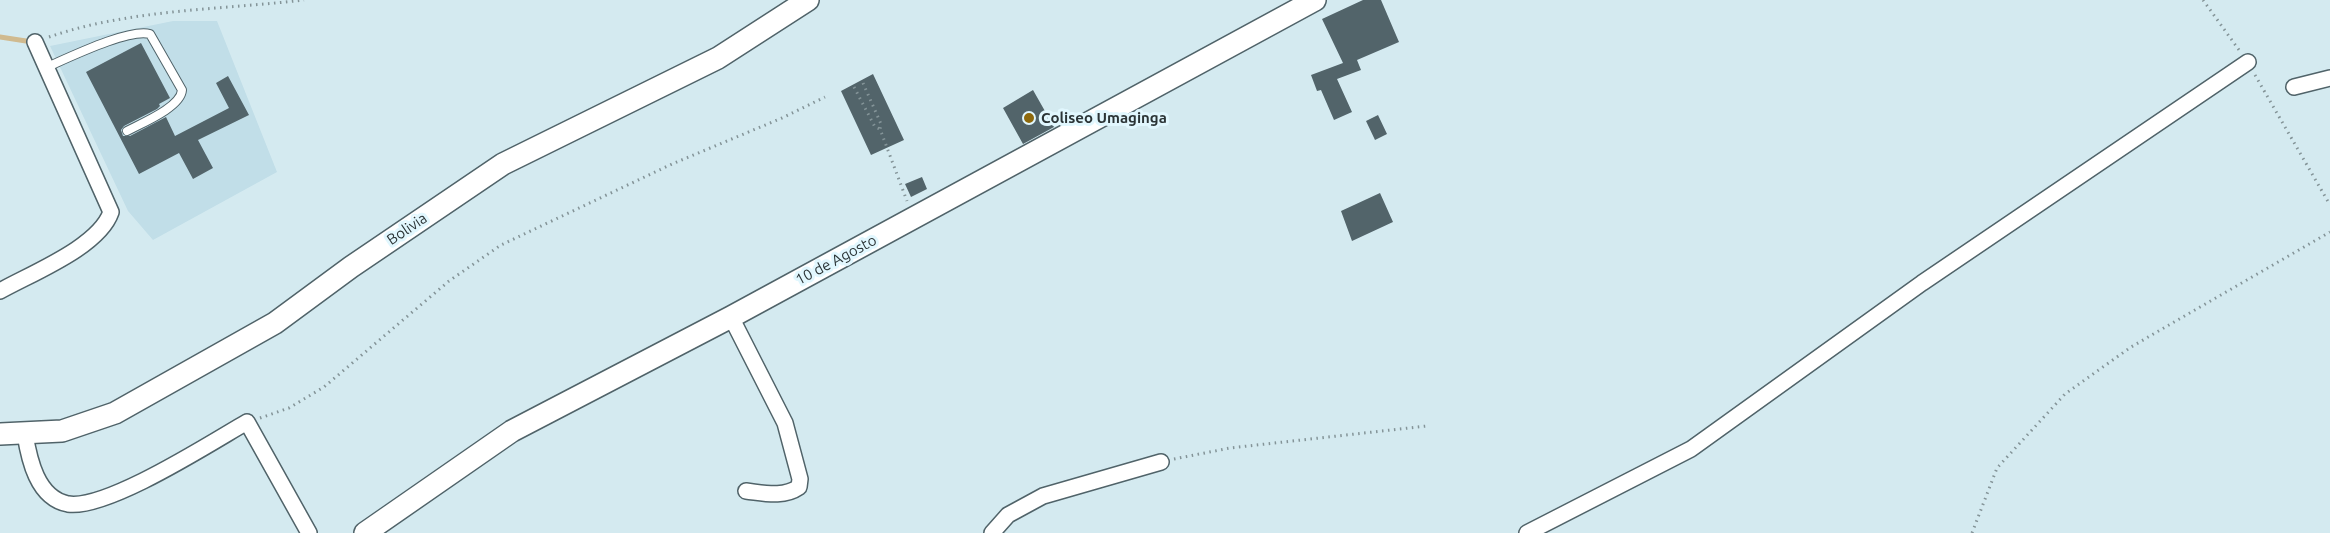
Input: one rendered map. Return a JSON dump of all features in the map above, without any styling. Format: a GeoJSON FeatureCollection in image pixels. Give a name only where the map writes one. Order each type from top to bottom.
{"type":"FeatureCollection","features":[{"type":"Feature","properties":{"kind":"street","name":"Bolivia"},"geometry":{"type":"LineString","coordinates":[[0,434],[62,431],[115,413],[275,323],[351,267],[503,164],[718,58],[808,0]]}},
{"type":"Feature","properties":{"kind":"street","name":"10 de Agosto"},"geometry":{"type":"LineString","coordinates":[[365,533],[512,431],[731,318],[1316,0]]}},
{"type":"Feature","properties":{"kind":"street"},"geometry":{"type":"LineString","coordinates":[[0,291],[84,244],[99,233],[107,223],[111,212],[35,42]]}},
{"type":"Feature","properties":{"kind":"street"},"geometry":{"type":"LineString","coordinates":[[1527,533],[1691,449],[1922,283],[2248,62]]}},
{"type":"Feature","properties":{"kind":"street"},"geometry":{"type":"LineString","coordinates":[[2294,87],[2330,78]]}},
{"type":"Feature","properties":{"kind":"street"},"geometry":{"type":"LineString","coordinates":[[731,318],[785,423],[801,479],[799,487],[792,492],[780,494],[746,491]]}},
{"type":"Feature","properties":{"kind":"street"},"geometry":{"type":"LineString","coordinates":[[25,434],[28,457],[36,479],[51,494],[68,504],[93,500],[174,466],[247,422],[309,533]]}},
{"type":"Feature","properties":{"kind":"street"},"geometry":{"type":"LineString","coordinates":[[992,533],[1008,515],[1043,496],[1161,462]]}},
{"type":"Feature","properties":{"kind":"lane"},"geometry":{"type":"LineString","coordinates":[[48,67],[74,53],[138,33],[150,34],[182,90],[182,96],[174,105],[127,131]]}},
{"type":"Feature","properties":{"kind":"path"},"geometry":{"type":"LineString","coordinates":[[35,42],[83,25],[147,14],[304,0]]}},
{"type":"Feature","properties":{"kind":"path"},"geometry":{"type":"LineString","coordinates":[[2203,0],[2248,62],[2330,205]]}},
{"type":"Feature","properties":{"kind":"path"},"geometry":{"type":"LineString","coordinates":[[863,83],[881,124],[880,129],[914,218]]}},
{"type":"Feature","properties":{"kind":"path"},"geometry":{"type":"LineString","coordinates":[[854,87],[875,127],[880,129]]}},
{"type":"Feature","properties":{"kind":"path"},"geometry":{"type":"LineString","coordinates":[[247,422],[289,408],[324,387],[448,281],[501,245],[672,164],[774,122],[825,97]]}},
{"type":"Feature","properties":{"kind":"path"},"geometry":{"type":"LineString","coordinates":[[1972,533],[1997,468],[2065,394],[2132,347],[2330,232]]}},
{"type":"Feature","properties":{"kind":"path"},"geometry":{"type":"LineString","coordinates":[[1161,462],[1230,447],[1427,426]]}},
{"type":"Feature","properties":{"kind":"shaded area"},"geometry":{"type":"Polygon","coordinates":[[[173,21],[217,21],[277,172],[153,240],[128,211],[50,46],[173,21]]]}},
{"type":"Feature","properties":{"kind":"building"},"geometry":{"type":"Polygon","coordinates":[[[1363,0],[1381,0],[1399,42],[1357,60],[1361,70],[1337,79],[1352,112],[1334,120],[1321,90],[1317,91],[1311,75],[1343,63],[1322,19],[1363,0]]]}},
{"type":"Feature","properties":{"kind":"building"},"geometry":{"type":"Polygon","coordinates":[[[141,43],[170,98],[159,104],[157,109],[124,126],[121,130],[123,136],[130,136],[166,117],[175,136],[229,108],[216,83],[228,76],[249,115],[198,140],[213,168],[193,179],[179,153],[139,174],[86,72],[141,43]]]}},
{"type":"Feature","properties":{"kind":"building"},"geometry":{"type":"Polygon","coordinates":[[[873,74],[904,140],[871,155],[841,91],[873,74]]]}},
{"type":"Feature","properties":{"kind":"building","name":"Coliseo Umaginga"},"geometry":{"type":"Polygon","coordinates":[[[1033,90],[1054,127],[1023,144],[1003,108],[1033,90]]]}},
{"type":"Feature","properties":{"kind":"building"},"geometry":{"type":"Polygon","coordinates":[[[1378,115],[1387,134],[1375,140],[1366,121],[1378,115]]]}},
{"type":"Feature","properties":{"kind":"building"},"geometry":{"type":"Polygon","coordinates":[[[922,177],[927,189],[911,197],[905,184],[922,177]]]}},
{"type":"Feature","properties":{"kind":"building"},"geometry":{"type":"Polygon","coordinates":[[[1380,193],[1393,222],[1352,241],[1341,211],[1380,193]]]}},
{"type":"Feature","properties":{"kind":"waterway"},"geometry":{"type":"LineString","coordinates":[[0,37],[26,41]]}},
{"type":"Feature","properties":{"kind":"place","name":"Coliseo Umaginga"},"geometry":{"type":"Point","coordinates":[1029,118]}}]}
